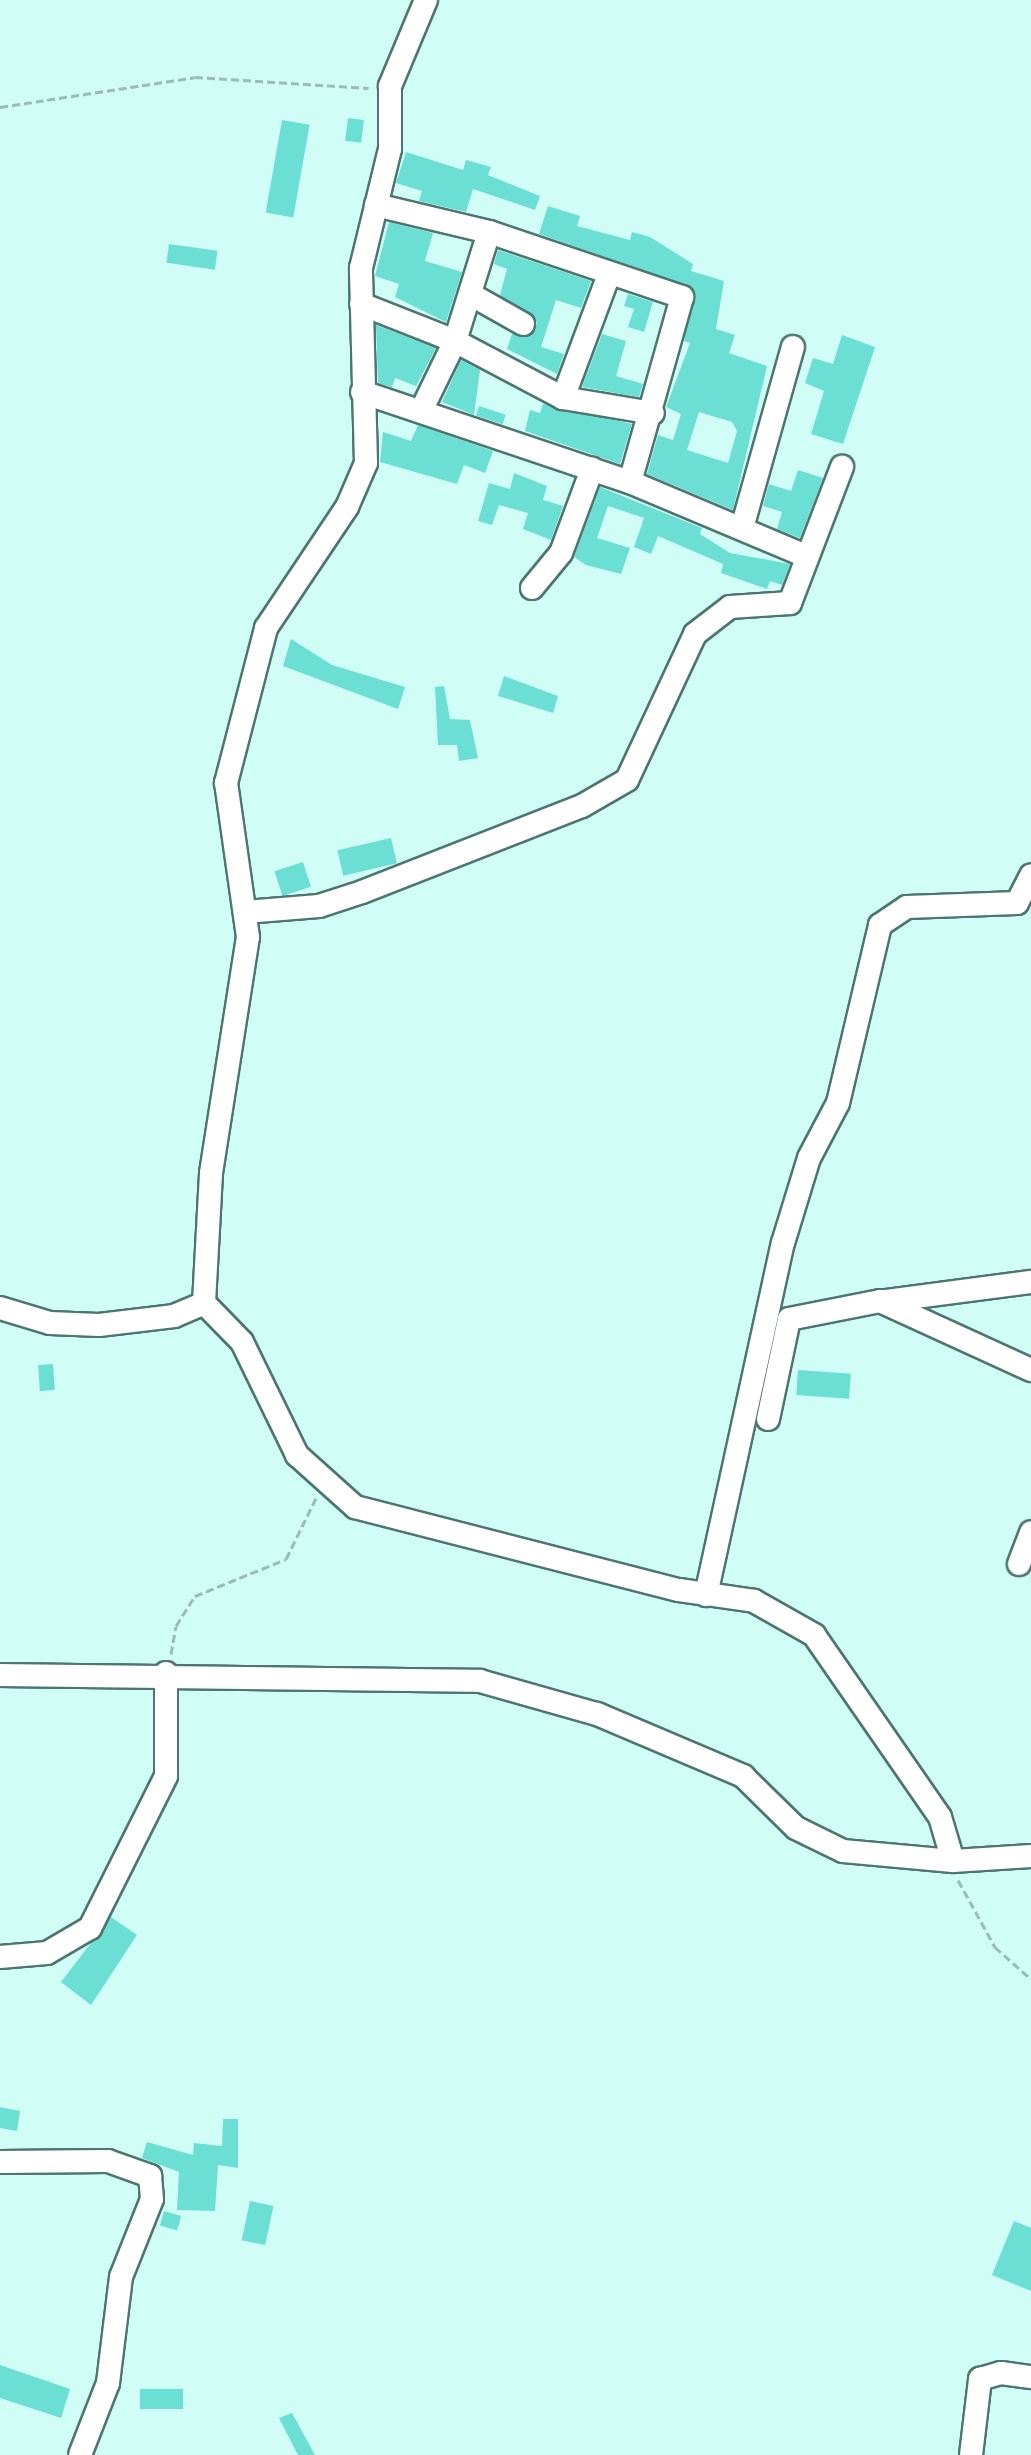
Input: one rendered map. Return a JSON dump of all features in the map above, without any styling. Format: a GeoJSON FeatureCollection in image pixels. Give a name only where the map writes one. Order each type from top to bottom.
{"type":"FeatureCollection","features":[{"type":"Feature","properties":{"kind":"street"},"geometry":{"type":"LineString","coordinates":[[426,0],[390,86],[390,149],[376,205],[361,304],[362,392],[367,451],[359,486],[266,628],[232,749],[226,806],[245,912],[246,959],[211,1173],[204,1303],[242,1342],[285,1435],[325,1486],[407,1525],[706,1595],[754,1601],[814,1635],[940,1817],[953,1861]]}},
{"type":"Feature","properties":{"kind":"street"},"geometry":{"type":"LineString","coordinates":[[376,205],[489,232],[608,277],[682,297],[653,413],[630,482]]}},
{"type":"Feature","properties":{"kind":"street"},"geometry":{"type":"LineString","coordinates":[[422,409],[455,341],[489,232]]}},
{"type":"Feature","properties":{"kind":"street"},"geometry":{"type":"LineString","coordinates":[[563,398],[608,277]]}},
{"type":"Feature","properties":{"kind":"street"},"geometry":{"type":"LineString","coordinates":[[470,294],[523,324]]}},
{"type":"Feature","properties":{"kind":"street"},"geometry":{"type":"LineString","coordinates":[[361,304],[455,341],[563,398],[653,413]]}},
{"type":"Feature","properties":{"kind":"street"},"geometry":{"type":"LineString","coordinates":[[742,528],[793,347]]}},
{"type":"Feature","properties":{"kind":"street"},"geometry":{"type":"LineString","coordinates":[[362,392],[422,409],[630,482],[806,556]]}},
{"type":"Feature","properties":{"kind":"street"},"geometry":{"type":"LineString","coordinates":[[245,912],[319,906],[605,796],[638,765],[695,634],[730,607],[790,603],[842,467]]}},
{"type":"Feature","properties":{"kind":"street"},"geometry":{"type":"LineString","coordinates":[[532,588],[561,553],[592,469]]}},
{"type":"Feature","properties":{"kind":"street"},"geometry":{"type":"LineString","coordinates":[[706,1595],[783,1243],[809,1158],[838,1103],[880,925],[907,907],[1017,903],[1031,875]]}},
{"type":"Feature","properties":{"kind":"street"},"geometry":{"type":"LineString","coordinates":[[768,1419],[789,1319],[880,1301],[1031,1282]]}},
{"type":"Feature","properties":{"kind":"street"},"geometry":{"type":"LineString","coordinates":[[880,1301],[1031,1370]]}},
{"type":"Feature","properties":{"kind":"street"},"geometry":{"type":"LineString","coordinates":[[0,1308],[50,1323],[99,1325],[174,1316],[204,1303]]}},
{"type":"Feature","properties":{"kind":"street"},"geometry":{"type":"LineString","coordinates":[[1019,1564],[1031,1532]]}},
{"type":"Feature","properties":{"kind":"street"},"geometry":{"type":"LineString","coordinates":[[0,1675],[168,1673],[480,1681],[597,1714],[743,1776],[796,1828],[843,1851],[953,1861],[1031,1856]]}},
{"type":"Feature","properties":{"kind":"street"},"geometry":{"type":"LineString","coordinates":[[0,1957],[47,1953],[90,1928],[166,1776],[168,1673]]}},
{"type":"Feature","properties":{"kind":"street"},"geometry":{"type":"LineString","coordinates":[[0,2162],[108,2161],[150,2176],[152,2199],[121,2277],[108,2383],[80,2455]]}},
{"type":"Feature","properties":{"kind":"street"},"geometry":{"type":"LineString","coordinates":[[971,2455],[980,2379],[1001,2373],[1031,2377]]}},
{"type":"Feature","properties":{"kind":"path"},"geometry":{"type":"LineString","coordinates":[[0,107],[195,77],[316,89],[390,86]]}},
{"type":"Feature","properties":{"kind":"path"},"geometry":{"type":"LineString","coordinates":[[168,1673],[176,1626],[195,1596],[286,1559],[325,1486]]}},
{"type":"Feature","properties":{"kind":"path"},"geometry":{"type":"LineString","coordinates":[[953,1861],[976,1919],[1031,1979]]}},
{"type":"Feature","properties":{"kind":"building"},"geometry":{"type":"Polygon","coordinates":[[[348,118],[364,120],[361,143],[345,141],[348,118]]]}},
{"type":"Feature","properties":{"kind":"building"},"geometry":{"type":"Polygon","coordinates":[[[282,120],[310,125],[293,217],[266,213],[282,120]]]}},
{"type":"Feature","properties":{"kind":"building"},"geometry":{"type":"Polygon","coordinates":[[[406,152],[463,170],[466,160],[491,167],[488,175],[540,196],[535,210],[473,189],[466,212],[419,201],[422,191],[396,183],[406,152]]]}},
{"type":"Feature","properties":{"kind":"building"},"geometry":{"type":"Polygon","coordinates":[[[548,206],[580,216],[577,226],[630,240],[632,232],[650,237],[693,264],[691,271],[724,281],[716,329],[735,335],[729,353],[767,366],[733,510],[647,474],[658,435],[673,440],[681,414],[666,407],[690,343],[684,341],[693,288],[539,234],[548,206]],[[699,412],[687,450],[728,463],[737,431],[732,422],[699,412]]]}},
{"type":"Feature","properties":{"kind":"building"},"geometry":{"type":"Polygon","coordinates":[[[389,222],[433,233],[425,261],[462,272],[446,322],[395,297],[399,284],[375,276],[389,222]]]}},
{"type":"Feature","properties":{"kind":"building"},"geometry":{"type":"Polygon","coordinates":[[[169,244],[218,251],[215,270],[166,263],[169,244]]]}},
{"type":"Feature","properties":{"kind":"building"},"geometry":{"type":"Polygon","coordinates":[[[498,250],[591,281],[581,308],[556,300],[541,347],[564,354],[557,374],[507,349],[512,334],[529,336],[537,323],[500,295],[507,269],[494,264],[498,250]]]}},
{"type":"Feature","properties":{"kind":"building"},"geometry":{"type":"Polygon","coordinates":[[[628,294],[653,302],[644,332],[628,327],[634,309],[624,306],[628,294]]]}},
{"type":"Feature","properties":{"kind":"building"},"geometry":{"type":"Polygon","coordinates":[[[376,325],[436,348],[416,386],[395,378],[392,387],[378,383],[376,325]]]}},
{"type":"Feature","properties":{"kind":"building"},"geometry":{"type":"Polygon","coordinates":[[[602,334],[626,341],[616,376],[643,384],[639,397],[582,387],[602,334]]]}},
{"type":"Feature","properties":{"kind":"building"},"geometry":{"type":"Polygon","coordinates":[[[842,335],[875,347],[843,444],[811,434],[824,391],[805,383],[813,358],[833,364],[842,335]]]}},
{"type":"Feature","properties":{"kind":"building"},"geometry":{"type":"Polygon","coordinates":[[[461,360],[480,370],[474,415],[442,402],[461,360]]]}},
{"type":"Feature","properties":{"kind":"building"},"geometry":{"type":"Polygon","coordinates":[[[543,404],[632,424],[620,464],[525,431],[530,410],[540,413],[543,404]]]}},
{"type":"Feature","properties":{"kind":"building"},"geometry":{"type":"Polygon","coordinates":[[[479,406],[506,415],[503,424],[476,416],[479,406]]]}},
{"type":"Feature","properties":{"kind":"building"},"geometry":{"type":"Polygon","coordinates":[[[418,425],[493,451],[485,473],[464,465],[457,484],[380,462],[383,432],[411,441],[418,425]]]}},
{"type":"Feature","properties":{"kind":"building"},"geometry":{"type":"Polygon","coordinates":[[[798,470],[823,478],[800,538],[777,529],[782,512],[763,506],[769,484],[791,491],[798,470]]]}},
{"type":"Feature","properties":{"kind":"building"},"geometry":{"type":"Polygon","coordinates":[[[514,473],[547,486],[543,500],[563,506],[551,540],[523,529],[528,513],[499,505],[492,525],[478,521],[489,483],[510,489],[514,473]]]}},
{"type":"Feature","properties":{"kind":"building"},"geometry":{"type":"Polygon","coordinates":[[[600,487],[702,528],[700,534],[730,553],[790,564],[782,585],[770,581],[767,589],[721,573],[723,564],[658,536],[651,554],[634,547],[644,518],[608,506],[597,538],[630,548],[621,574],[586,565],[574,557],[600,487]]]}},
{"type":"Feature","properties":{"kind":"building"},"geometry":{"type":"Polygon","coordinates":[[[291,639],[332,665],[405,687],[398,709],[283,666],[291,639]]]}},
{"type":"Feature","properties":{"kind":"building"},"geometry":{"type":"Polygon","coordinates":[[[504,676],[558,696],[553,713],[498,696],[504,676]]]}},
{"type":"Feature","properties":{"kind":"building"},"geometry":{"type":"Polygon","coordinates":[[[444,686],[450,719],[470,720],[478,758],[459,761],[457,745],[438,745],[435,687],[444,686]]]}},
{"type":"Feature","properties":{"kind":"building"},"geometry":{"type":"Polygon","coordinates":[[[391,838],[397,863],[343,876],[337,850],[391,838]]]}},
{"type":"Feature","properties":{"kind":"building"},"geometry":{"type":"Polygon","coordinates":[[[303,862],[311,887],[283,896],[274,871],[303,862]]]}},
{"type":"Feature","properties":{"kind":"building"},"geometry":{"type":"Polygon","coordinates":[[[53,1364],[55,1390],[40,1391],[38,1365],[53,1364]]]}},
{"type":"Feature","properties":{"kind":"building"},"geometry":{"type":"Polygon","coordinates":[[[798,1370],[851,1374],[849,1399],[796,1395],[798,1370]]]}},
{"type":"Feature","properties":{"kind":"building"},"geometry":{"type":"Polygon","coordinates":[[[111,1917],[137,1935],[91,2005],[61,1982],[111,1917]]]}},
{"type":"Feature","properties":{"kind":"building"},"geometry":{"type":"Polygon","coordinates":[[[0,2107],[20,2111],[17,2131],[0,2128],[0,2107]]]}},
{"type":"Feature","properties":{"kind":"building"},"geometry":{"type":"Polygon","coordinates":[[[223,2119],[238,2119],[238,2168],[218,2165],[215,2211],[177,2210],[179,2172],[142,2158],[147,2142],[193,2155],[194,2143],[222,2146],[223,2119]]]}},
{"type":"Feature","properties":{"kind":"building"},"geometry":{"type":"Polygon","coordinates":[[[250,2201],[273,2206],[265,2245],[242,2240],[250,2201]]]}},
{"type":"Feature","properties":{"kind":"building"},"geometry":{"type":"Polygon","coordinates":[[[164,2211],[181,2216],[177,2230],[160,2225],[164,2211]]]}},
{"type":"Feature","properties":{"kind":"building"},"geometry":{"type":"Polygon","coordinates":[[[1014,2221],[1031,2228],[1031,2291],[992,2275],[1014,2221]]]}},
{"type":"Feature","properties":{"kind":"building"},"geometry":{"type":"Polygon","coordinates":[[[0,2365],[70,2389],[61,2418],[0,2398],[0,2365]]]}},
{"type":"Feature","properties":{"kind":"building"},"geometry":{"type":"Polygon","coordinates":[[[140,2389],[183,2389],[183,2409],[140,2409],[140,2389]]]}},
{"type":"Feature","properties":{"kind":"building"},"geometry":{"type":"Polygon","coordinates":[[[292,2413],[315,2455],[298,2455],[279,2418],[292,2413]]]}}]}
